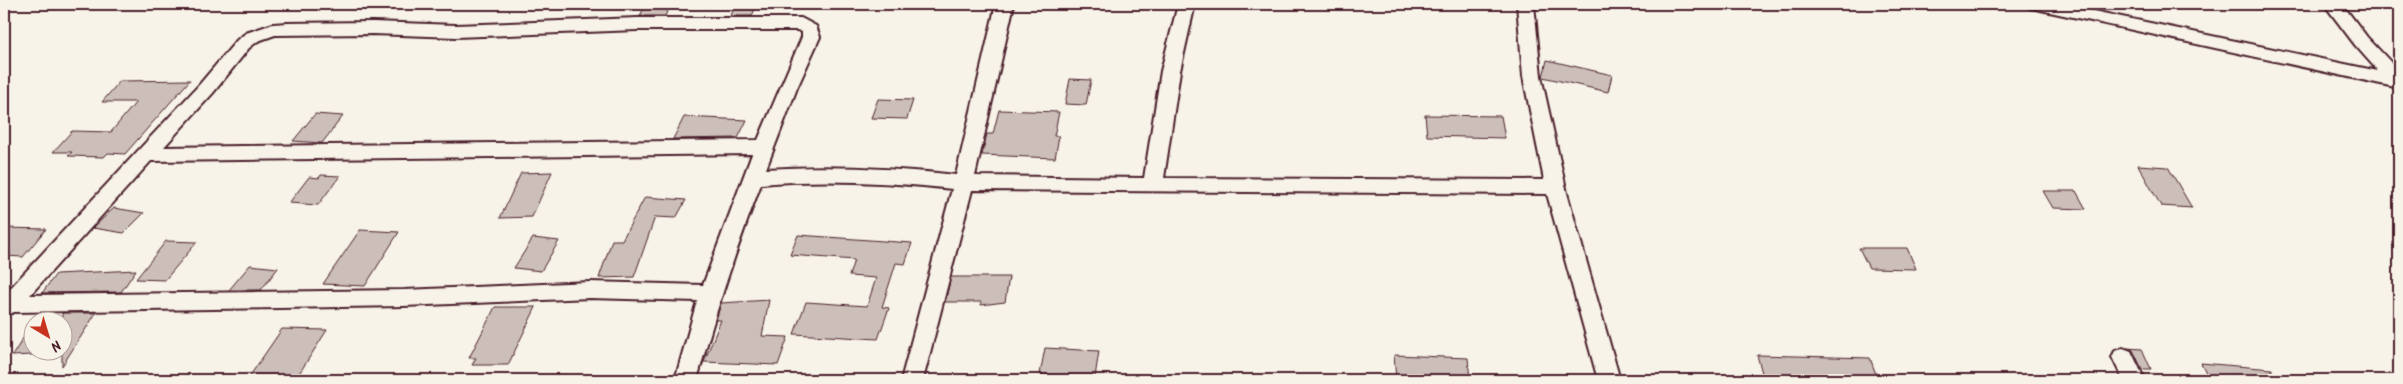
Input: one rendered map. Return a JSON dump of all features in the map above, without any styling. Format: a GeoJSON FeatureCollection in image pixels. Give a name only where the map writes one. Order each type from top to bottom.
{"type":"FeatureCollection","features":[{"type":"Feature","properties":{"kind":"street"},"geometry":{"type":"LineString","coordinates":[[912,380],[964,183],[1005,4]]}},
{"type":"Feature","properties":{"kind":"street"},"geometry":{"type":"LineString","coordinates":[[1153,184],[1174,47],[1187,4]]}},
{"type":"Feature","properties":{"kind":"street"},"geometry":{"type":"LineString","coordinates":[[1526,4],[1532,76],[1556,187],[1609,380]]}},
{"type":"Feature","properties":{"kind":"street"},"geometry":{"type":"LineString","coordinates":[[2036,4],[2399,82]]}},
{"type":"Feature","properties":{"kind":"street"},"geometry":{"type":"LineString","coordinates":[[2333,4],[2361,41],[2399,82]]}},
{"type":"Feature","properties":{"kind":"street"},"geometry":{"type":"LineString","coordinates":[[6,307],[206,89],[243,44],[252,37],[274,30],[373,28],[456,31],[638,24],[801,24],[810,30],[812,37],[788,88],[725,249],[698,332],[686,380]]}},
{"type":"Feature","properties":{"kind":"street"},"geometry":{"type":"LineString","coordinates":[[146,154],[766,147]]}},
{"type":"Feature","properties":{"kind":"street"},"geometry":{"type":"LineString","coordinates":[[754,177],[798,174],[888,175],[964,183],[1556,187]]}},
{"type":"Feature","properties":{"kind":"street"},"geometry":{"type":"LineString","coordinates":[[6,307],[374,298],[590,290],[711,293]]}},
{"type":"Feature","properties":{"kind":"street"},"geometry":{"type":"LineString","coordinates":[[2123,357],[2134,380]]}},
{"type":"Feature","properties":{"kind":"building"},"geometry":{"type":"Polygon","coordinates":[[[646,4],[671,4],[665,16],[640,16],[646,4]]]}},
{"type":"Feature","properties":{"kind":"building"},"geometry":{"type":"Polygon","coordinates":[[[735,4],[757,4],[752,16],[731,16],[735,4]]]}},
{"type":"Feature","properties":{"kind":"building"},"geometry":{"type":"Polygon","coordinates":[[[1547,60],[1612,75],[1608,92],[1543,77],[1547,60]]]}},
{"type":"Feature","properties":{"kind":"building"},"geometry":{"type":"Polygon","coordinates":[[[1070,79],[1091,80],[1086,105],[1065,104],[1070,79]]]}},
{"type":"Feature","properties":{"kind":"building"},"geometry":{"type":"Polygon","coordinates":[[[190,80],[125,154],[108,153],[104,157],[68,156],[72,152],[53,152],[72,131],[111,132],[136,102],[102,102],[120,81],[190,80]]]}},
{"type":"Feature","properties":{"kind":"building"},"geometry":{"type":"Polygon","coordinates":[[[878,99],[913,100],[907,119],[871,118],[878,99]]]}},
{"type":"Feature","properties":{"kind":"building"},"geometry":{"type":"Polygon","coordinates":[[[999,110],[1059,112],[1054,136],[1059,136],[1055,158],[982,155],[987,134],[993,134],[999,110]]]}},
{"type":"Feature","properties":{"kind":"building"},"geometry":{"type":"Polygon","coordinates":[[[315,114],[343,116],[322,143],[293,141],[315,114]]]}},
{"type":"Feature","properties":{"kind":"building"},"geometry":{"type":"Polygon","coordinates":[[[1425,115],[1501,116],[1505,138],[1427,136],[1425,115]]]}},
{"type":"Feature","properties":{"kind":"building"},"geometry":{"type":"Polygon","coordinates":[[[684,117],[747,120],[738,138],[673,139],[684,117]]]}},
{"type":"Feature","properties":{"kind":"building"},"geometry":{"type":"Polygon","coordinates":[[[2138,165],[2168,167],[2192,208],[2161,206],[2138,165]]]}},
{"type":"Feature","properties":{"kind":"building"},"geometry":{"type":"Polygon","coordinates":[[[552,172],[532,217],[500,218],[521,173],[552,172]]]}},
{"type":"Feature","properties":{"kind":"building"},"geometry":{"type":"Polygon","coordinates":[[[321,175],[340,176],[318,205],[289,203],[309,177],[319,178],[321,175]]]}},
{"type":"Feature","properties":{"kind":"building"},"geometry":{"type":"Polygon","coordinates":[[[2043,191],[2076,191],[2086,209],[2053,208],[2043,191]]]}},
{"type":"Feature","properties":{"kind":"building"},"geometry":{"type":"Polygon","coordinates":[[[645,197],[686,200],[676,218],[655,217],[634,277],[599,278],[612,240],[622,240],[645,197]]]}},
{"type":"Feature","properties":{"kind":"building"},"geometry":{"type":"Polygon","coordinates":[[[114,208],[144,213],[124,233],[93,228],[114,208]]]}},
{"type":"Feature","properties":{"kind":"building"},"geometry":{"type":"Polygon","coordinates":[[[4,228],[46,229],[23,257],[4,256],[4,228]]]}},
{"type":"Feature","properties":{"kind":"building"},"geometry":{"type":"Polygon","coordinates":[[[360,230],[399,232],[365,286],[323,284],[360,230]]]}},
{"type":"Feature","properties":{"kind":"building"},"geometry":{"type":"Polygon","coordinates":[[[798,235],[912,243],[905,264],[896,263],[882,307],[889,308],[878,339],[794,334],[806,302],[867,306],[876,278],[849,276],[854,260],[790,255],[798,235]]]}},
{"type":"Feature","properties":{"kind":"building"},"geometry":{"type":"Polygon","coordinates":[[[533,238],[559,241],[541,271],[514,268],[533,238]]]}},
{"type":"Feature","properties":{"kind":"building"},"geometry":{"type":"Polygon","coordinates":[[[166,241],[197,242],[165,280],[136,279],[166,241]]]}},
{"type":"Feature","properties":{"kind":"building"},"geometry":{"type":"Polygon","coordinates":[[[1859,248],[1907,248],[1916,269],[1869,268],[1859,248]]]}},
{"type":"Feature","properties":{"kind":"building"},"geometry":{"type":"Polygon","coordinates":[[[250,265],[278,268],[261,290],[229,290],[250,265]]]}},
{"type":"Feature","properties":{"kind":"building"},"geometry":{"type":"Polygon","coordinates":[[[136,270],[121,292],[42,293],[56,274],[136,270]]]}},
{"type":"Feature","properties":{"kind":"building"},"geometry":{"type":"Polygon","coordinates":[[[951,277],[1009,277],[1005,302],[981,305],[981,302],[945,302],[951,277]]]}},
{"type":"Feature","properties":{"kind":"building"},"geometry":{"type":"Polygon","coordinates":[[[769,300],[762,336],[788,337],[778,365],[704,362],[721,320],[716,320],[721,303],[769,300]]]}},
{"type":"Feature","properties":{"kind":"building"},"geometry":{"type":"Polygon","coordinates":[[[495,307],[536,307],[508,365],[472,365],[476,358],[469,358],[495,307]]]}},
{"type":"Feature","properties":{"kind":"building"},"geometry":{"type":"Polygon","coordinates":[[[72,313],[96,313],[72,350],[72,313]]]}},
{"type":"Feature","properties":{"kind":"building"},"geometry":{"type":"Polygon","coordinates":[[[282,329],[327,330],[295,380],[247,380],[282,329]]]}},
{"type":"Feature","properties":{"kind":"building"},"geometry":{"type":"Polygon","coordinates":[[[22,340],[22,356],[12,356],[22,340]]]}},
{"type":"Feature","properties":{"kind":"building"},"geometry":{"type":"Polygon","coordinates":[[[1045,348],[1099,351],[1095,377],[1040,374],[1045,348]]]}},
{"type":"Feature","properties":{"kind":"building"},"geometry":{"type":"Polygon","coordinates":[[[2127,348],[2142,349],[2151,369],[2142,369],[2133,350],[2127,348]]]}},
{"type":"Feature","properties":{"kind":"building"},"geometry":{"type":"Polygon","coordinates":[[[1394,355],[1468,358],[1470,380],[1396,380],[1394,355]]]}},
{"type":"Feature","properties":{"kind":"building"},"geometry":{"type":"Polygon","coordinates":[[[1757,355],[1870,358],[1878,380],[1764,380],[1757,355]]]}},
{"type":"Feature","properties":{"kind":"building"},"geometry":{"type":"Polygon","coordinates":[[[2201,363],[2272,369],[2272,380],[2210,380],[2201,363]]]}}]}
